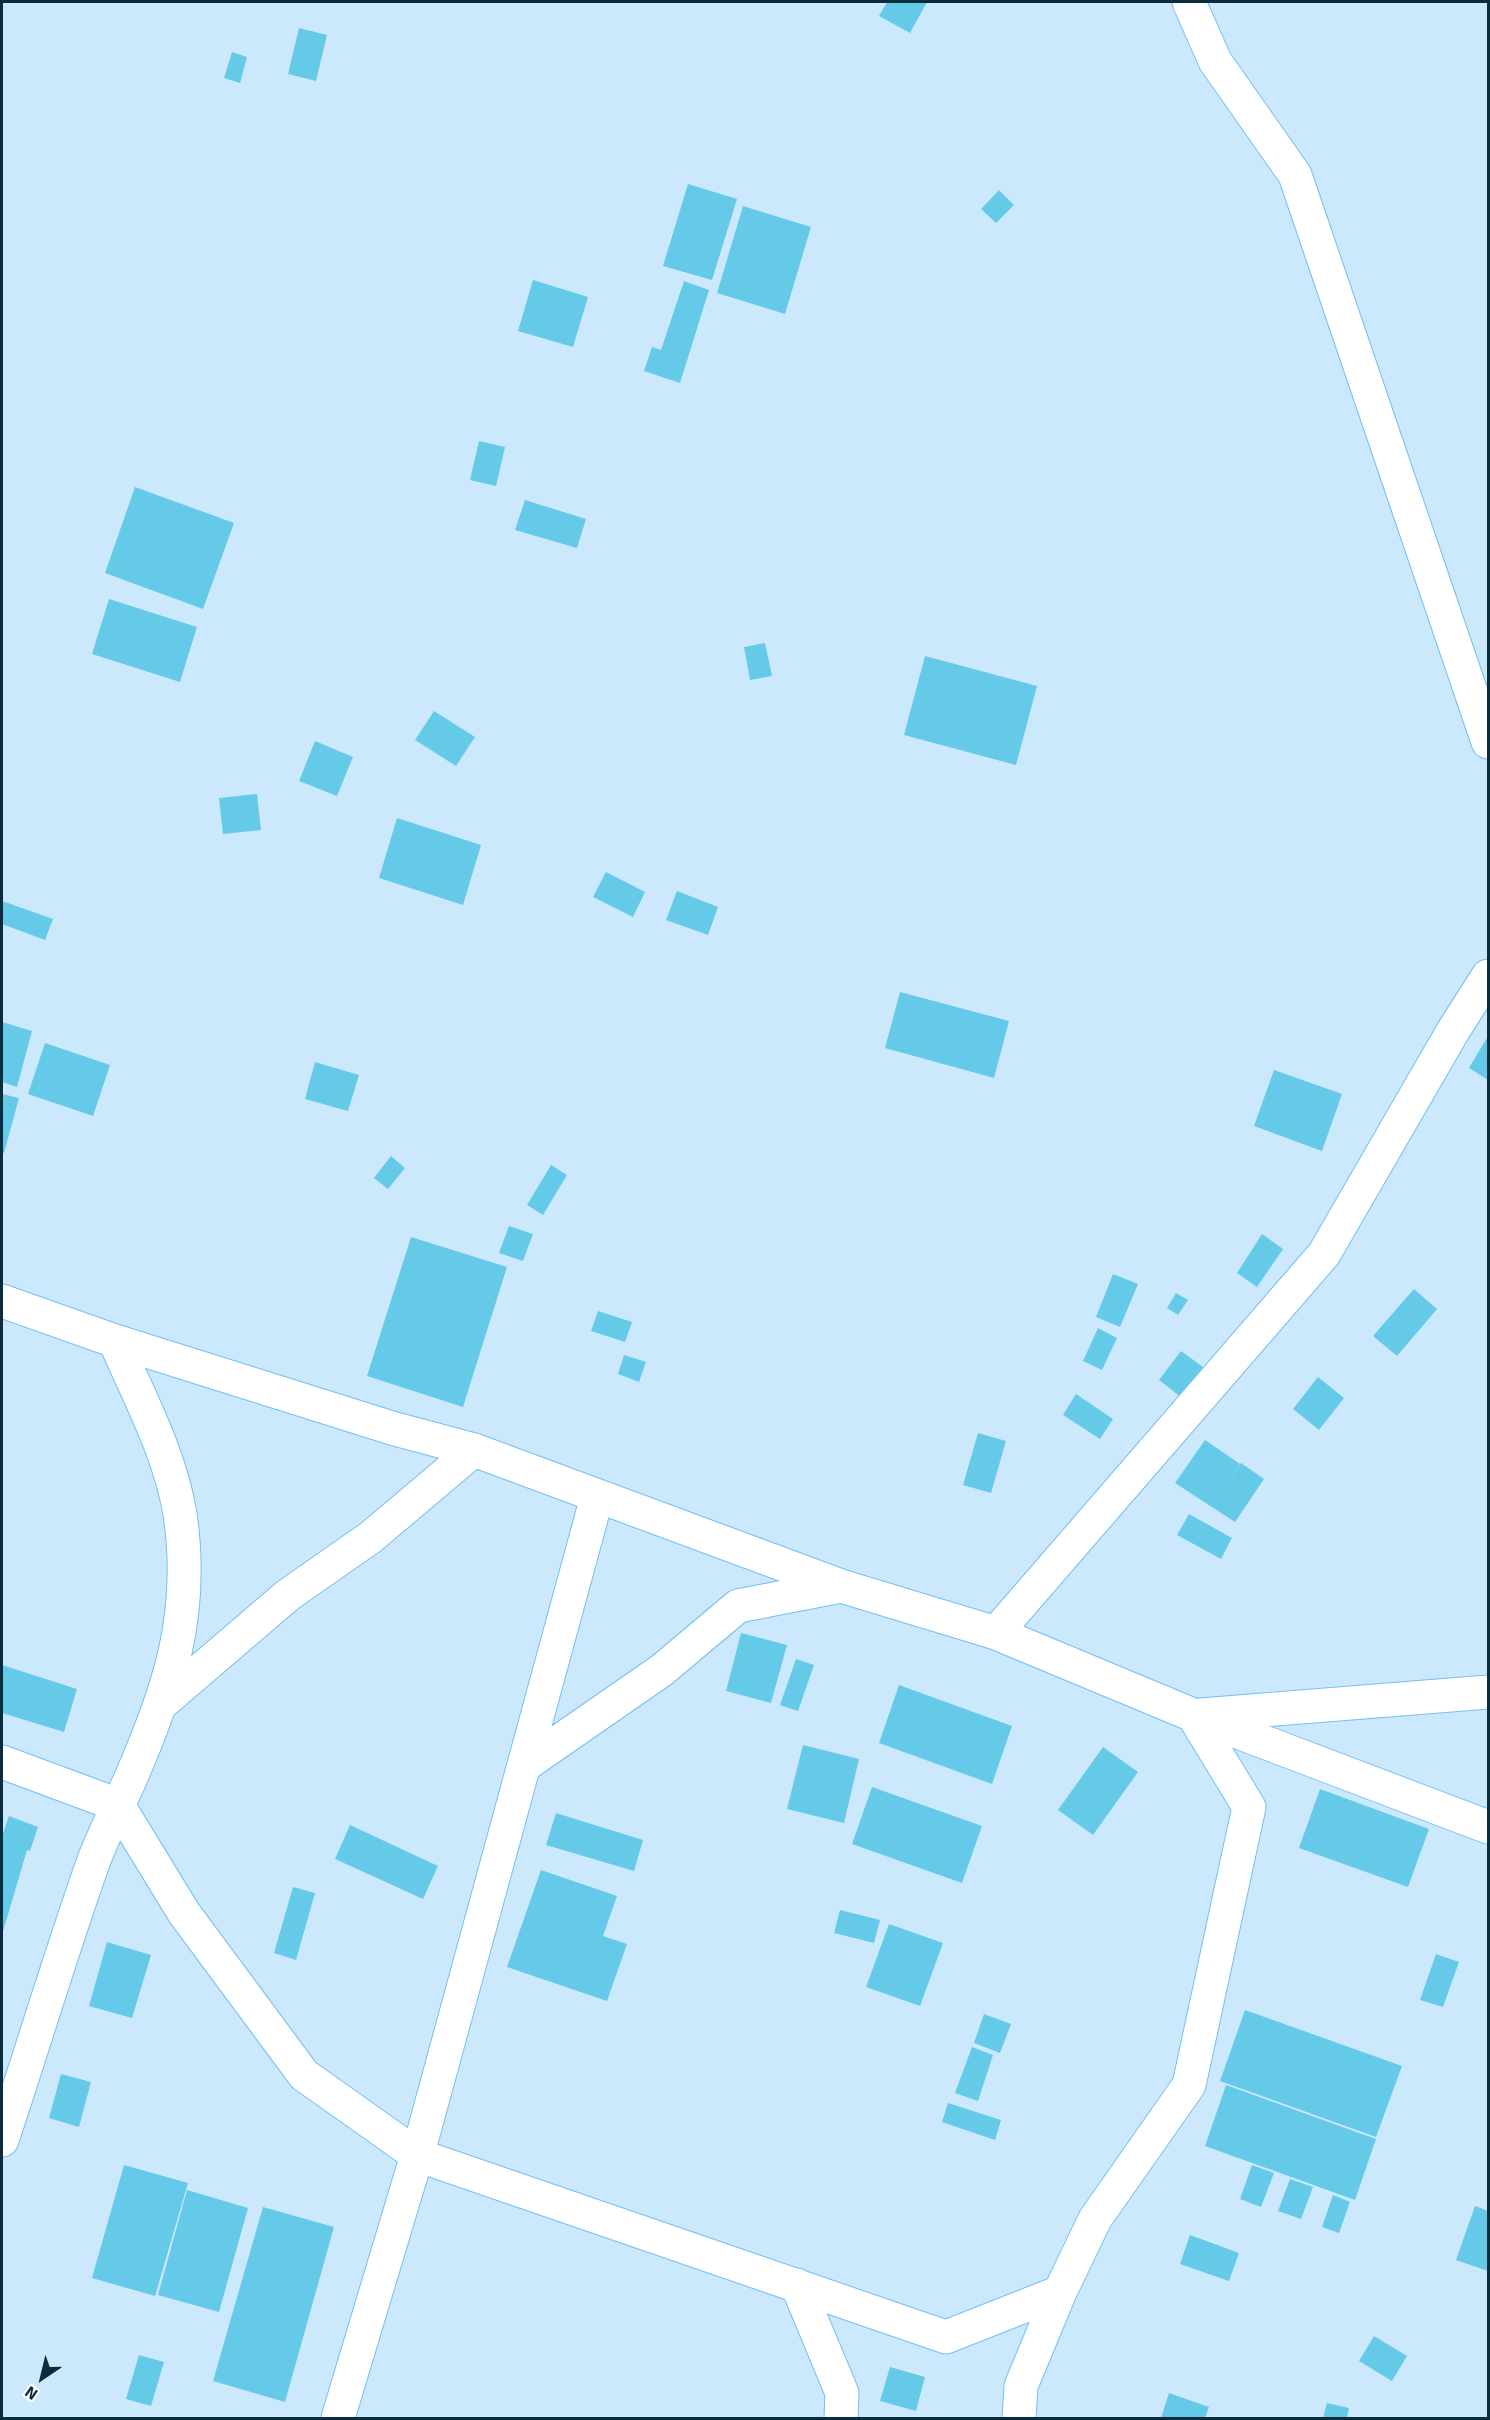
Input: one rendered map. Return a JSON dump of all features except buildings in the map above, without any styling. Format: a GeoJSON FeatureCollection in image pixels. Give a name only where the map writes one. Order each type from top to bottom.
{"type":"FeatureCollection","features":[{"type":"Feature","properties":{"kind":"street"},"geometry":{"type":"LineString","coordinates":[[1189,2],[1215,61],[1295,176],[1488,742]]}},
{"type":"Feature","properties":{"kind":"street"},"geometry":{"type":"LineString","coordinates":[[996,1633],[1324,1254],[1452,1031],[1488,976]]}},
{"type":"Feature","properties":{"kind":"street"},"geometry":{"type":"LineString","coordinates":[[2,1301],[115,1341],[395,1429],[474,1450],[841,1586],[996,1633],[1193,1715],[1488,1827]]}},
{"type":"Feature","properties":{"kind":"street"},"geometry":{"type":"LineString","coordinates":[[2,2140],[95,1858],[162,1703],[174,1663],[184,1606],[184,1564],[180,1515],[171,1473],[115,1341]]}},
{"type":"Feature","properties":{"kind":"street"},"geometry":{"type":"LineString","coordinates":[[162,1703],[288,1595],[371,1538],[474,1450]]}},
{"type":"Feature","properties":{"kind":"street"},"geometry":{"type":"LineString","coordinates":[[338,2418],[417,2155],[597,1497]]}},
{"type":"Feature","properties":{"kind":"street"},"geometry":{"type":"LineString","coordinates":[[525,1765],[662,1670],[738,1606],[841,1586]]}},
{"type":"Feature","properties":{"kind":"street"},"geometry":{"type":"LineString","coordinates":[[1193,1715],[1488,1692]]}},
{"type":"Feature","properties":{"kind":"street"},"geometry":{"type":"LineString","coordinates":[[1019,2418],[1021,2386],[1060,2292],[1095,2219],[1189,2085],[1249,1807],[1193,1715]]}},
{"type":"Feature","properties":{"kind":"street"},"geometry":{"type":"LineString","coordinates":[[2,1762],[118,1805],[184,1913],[304,2075],[417,2155],[946,2337],[1060,2292]]}},
{"type":"Feature","properties":{"kind":"street"},"geometry":{"type":"LineString","coordinates":[[797,2285],[842,2393],[841,2418]]}}]}
